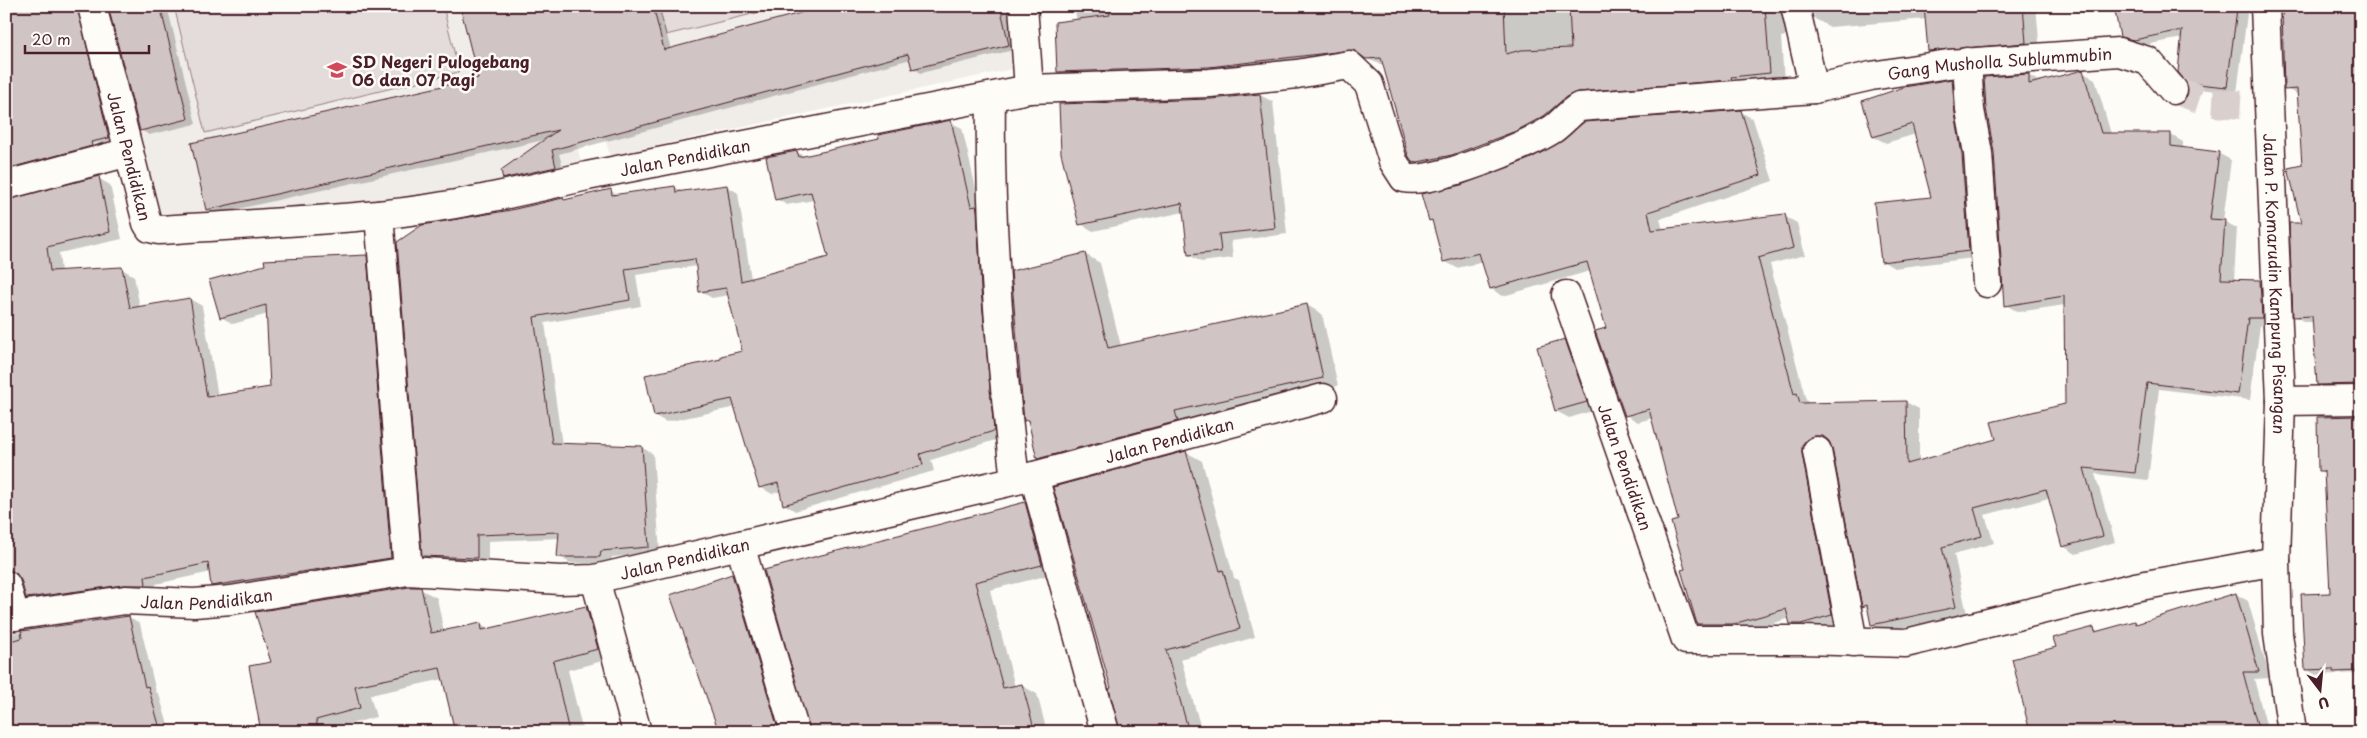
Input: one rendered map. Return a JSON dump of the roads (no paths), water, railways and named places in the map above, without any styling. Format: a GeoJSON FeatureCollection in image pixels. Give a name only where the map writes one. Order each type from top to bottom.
{"type":"FeatureCollection","features":[{"type":"Feature","properties":{"kind":"street","name":"Jalan Pendidikan"},"geometry":{"type":"LineString","coordinates":[[92,6],[147,223],[150,228],[158,230],[379,215],[532,189],[587,176],[1029,89]]}},
{"type":"Feature","properties":{"kind":"street"},"geometry":{"type":"LineString","coordinates":[[1023,6],[1029,89]]}},
{"type":"Feature","properties":{"kind":"street"},"geometry":{"type":"LineString","coordinates":[[1795,6],[1814,89]]}},
{"type":"Feature","properties":{"kind":"street","name":"Jalan P. Komarudin Kampung Pisangan"},"geometry":{"type":"LineString","coordinates":[[2265,6],[2257,105],[2281,401],[2276,561],[2278,634],[2292,732]]}},
{"type":"Feature","properties":{"kind":"street","name":"Gang Musholla Sublummubin"},"geometry":{"type":"LineString","coordinates":[[1029,89],[1210,83],[1297,74],[1349,65],[1368,84],[1394,161],[1404,178],[1408,179],[1429,178],[1521,146],[1554,128],[1570,112],[1580,107],[1814,89],[1871,76],[1967,62],[2119,52],[2148,62],[2173,90]]}},
{"type":"Feature","properties":{"kind":"street"},"geometry":{"type":"LineString","coordinates":[[1967,62],[1970,110],[1978,153],[1987,282]]}},
{"type":"Feature","properties":{"kind":"street"},"geometry":{"type":"LineString","coordinates":[[991,97],[990,163],[993,263],[1000,353],[1024,478],[1104,732]]}},
{"type":"Feature","properties":{"kind":"street"},"geometry":{"type":"LineString","coordinates":[[6,185],[129,152]]}},
{"type":"Feature","properties":{"kind":"street"},"geometry":{"type":"LineString","coordinates":[[379,215],[408,571]]}},
{"type":"Feature","properties":{"kind":"street","name":"Jalan Pendidikan"},"geometry":{"type":"LineString","coordinates":[[1566,295],[1686,640],[1853,642]]}},
{"type":"Feature","properties":{"kind":"street","name":"Jalan Pendidikan"},"geometry":{"type":"LineString","coordinates":[[11,616],[125,600],[194,603],[231,600],[408,571],[560,580],[595,579],[1024,478],[1323,398]]}},
{"type":"Feature","properties":{"kind":"street"},"geometry":{"type":"LineString","coordinates":[[2281,401],[2361,400]]}},
{"type":"Feature","properties":{"kind":"street"},"geometry":{"type":"LineString","coordinates":[[1817,451],[1853,642],[1906,643],[2135,587],[2276,561]]}},
{"type":"Feature","properties":{"kind":"street"},"geometry":{"type":"LineString","coordinates":[[740,544],[795,732]]}},
{"type":"Feature","properties":{"kind":"street"},"geometry":{"type":"LineString","coordinates":[[595,579],[637,732]]}},
{"type":"Feature","properties":{"kind":"street"},"geometry":{"type":"LineString","coordinates":[[6,586],[11,616]]}},
{"type":"Feature","properties":{"kind":"tunnel"},"geometry":{"type":"LineString","coordinates":[[2173,90],[2212,103],[2247,105]]}},
{"type":"Feature","properties":{"kind":"place","name":"SD Negeri Pulogebang 06 dan 07 Pagi"},"geometry":{"type":"Point","coordinates":[337,70]}}]}
